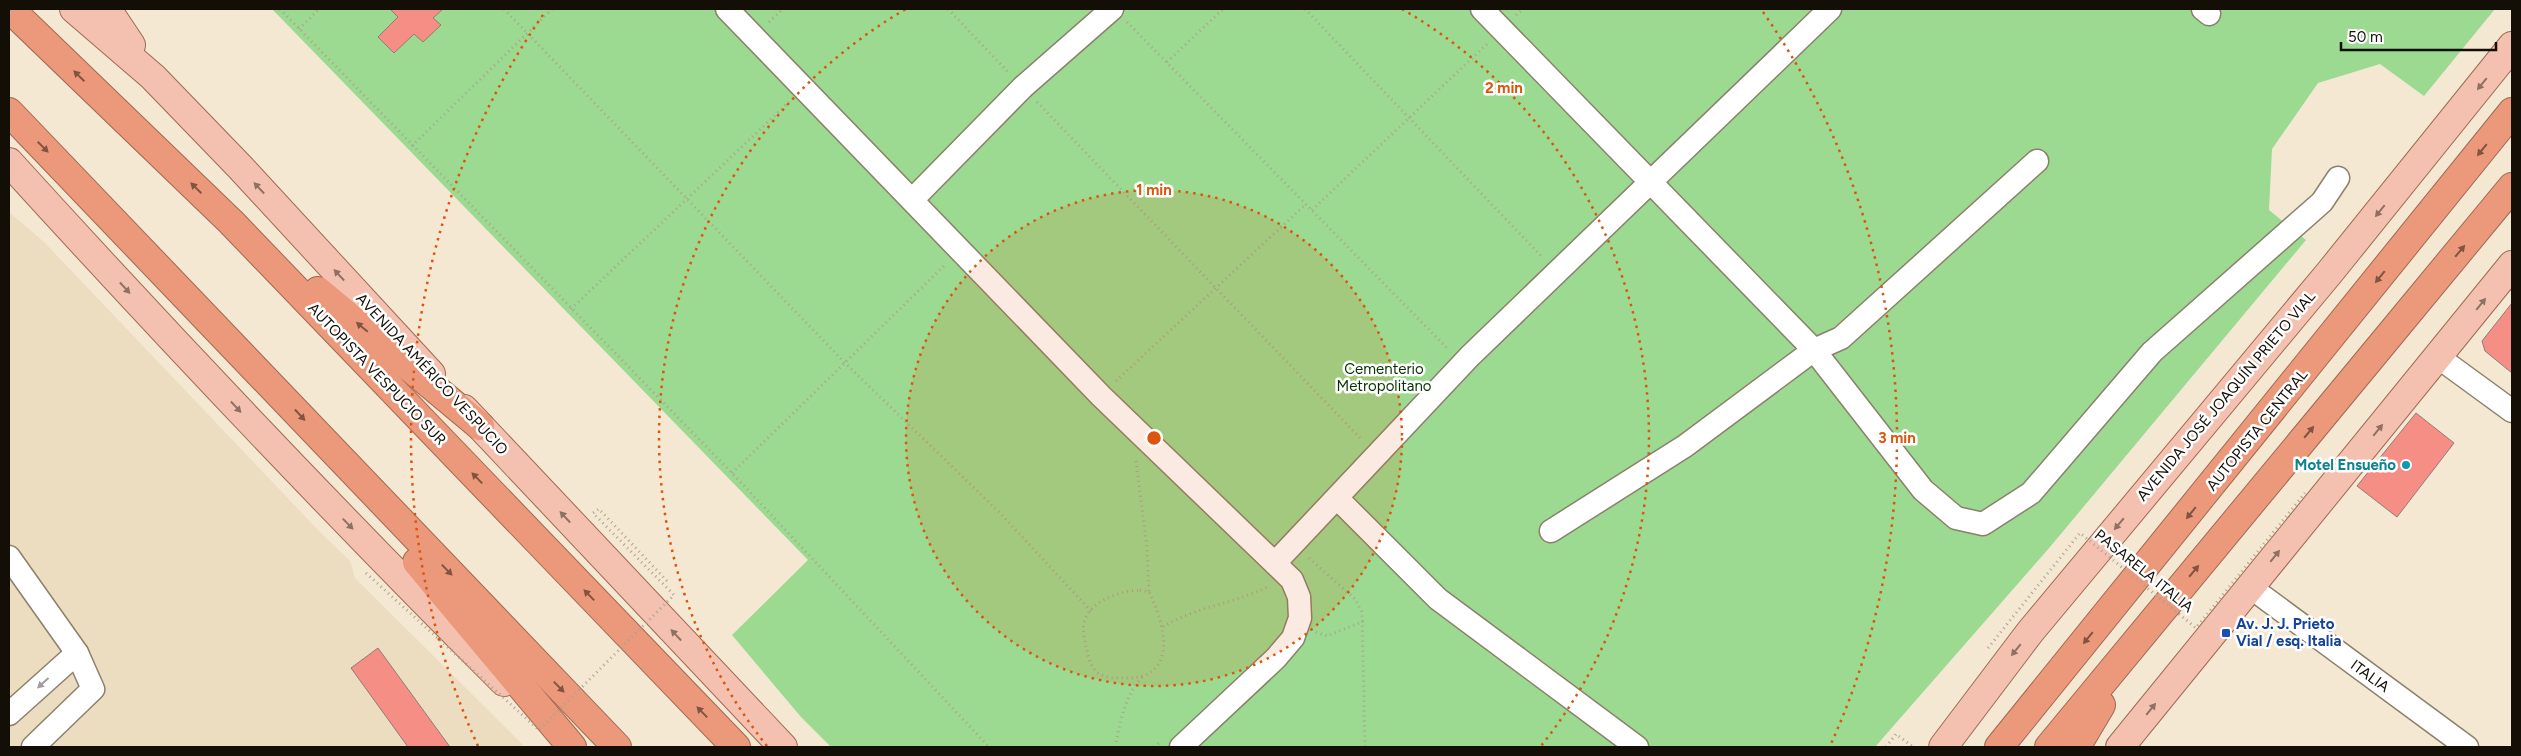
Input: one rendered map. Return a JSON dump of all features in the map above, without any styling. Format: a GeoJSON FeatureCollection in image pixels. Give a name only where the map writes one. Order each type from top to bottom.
{"type":"FeatureCollection","features":[{"type":"Feature","properties":{"kind":"highway","name":"AUTOPISTA VESPUCIO SUR"},"geometry":{"type":"LineString","coordinates":[[10,9],[231,222],[736,747]]}},
{"type":"Feature","properties":{"kind":"highway"},"geometry":{"type":"LineString","coordinates":[[9,112],[618,747]]}},
{"type":"Feature","properties":{"kind":"highway","name":"AUTOPISTA CENTRAL"},"geometry":{"type":"LineString","coordinates":[[1999,747],[2512,112]]}},
{"type":"Feature","properties":{"kind":"highway"},"geometry":{"type":"LineString","coordinates":[[2049,747],[2512,188]]}},
{"type":"Feature","properties":{"kind":"highway"},"geometry":{"type":"LineString","coordinates":[[231,222],[300,276],[480,426]]}},
{"type":"Feature","properties":{"kind":"highway"},"geometry":{"type":"LineString","coordinates":[[328,446],[421,567],[571,747]]}},
{"type":"Feature","properties":{"kind":"highway"},"geometry":{"type":"LineString","coordinates":[[2076,747],[2141,635]]}},
{"type":"Feature","properties":{"kind":"main road","name":"AVENIDA AMÉRICO VESPUCIO"},"geometry":{"type":"LineString","coordinates":[[74,9],[152,77],[253,181],[480,426],[783,747]]}},
{"type":"Feature","properties":{"kind":"main road"},"geometry":{"type":"LineString","coordinates":[[106,9],[152,77]]}},
{"type":"Feature","properties":{"kind":"main road","name":"AVENIDA JOSÉ JOAQUÍN PRIETO VIAL"},"geometry":{"type":"LineString","coordinates":[[1943,747],[2036,625],[2330,272],[2512,46]]}},
{"type":"Feature","properties":{"kind":"main road"},"geometry":{"type":"LineString","coordinates":[[9,162],[91,253],[380,558],[571,747]]}},
{"type":"Feature","properties":{"kind":"main road"},"geometry":{"type":"LineString","coordinates":[[9,189],[91,253]]}},
{"type":"Feature","properties":{"kind":"main road"},"geometry":{"type":"LineString","coordinates":[[2120,747],[2512,266]]}},
{"type":"Feature","properties":{"kind":"street"},"geometry":{"type":"LineString","coordinates":[[728,9],[1268,571],[1292,580],[1296,588],[1300,618],[1293,638],[1276,658],[1174,740]]}},
{"type":"Feature","properties":{"kind":"street"},"geometry":{"type":"LineString","coordinates":[[1482,9],[1814,350],[1923,490],[1956,518],[1982,524],[2031,493],[2152,352],[2322,202],[2338,178]]}},
{"type":"Feature","properties":{"kind":"street"},"geometry":{"type":"LineString","coordinates":[[1268,571],[1463,364],[1830,9]]}},
{"type":"Feature","properties":{"kind":"street"},"geometry":{"type":"LineString","coordinates":[[912,200],[1023,87],[1116,12]]}},
{"type":"Feature","properties":{"kind":"street"},"geometry":{"type":"LineString","coordinates":[[1551,531],[1685,446],[1814,350],[1841,338],[2037,160]]}},
{"type":"Feature","properties":{"kind":"street"},"geometry":{"type":"LineString","coordinates":[[2438,357],[2512,411]]}},
{"type":"Feature","properties":{"kind":"street"},"geometry":{"type":"LineString","coordinates":[[1337,498],[1438,599],[1637,747]]}},
{"type":"Feature","properties":{"kind":"street"},"geometry":{"type":"LineString","coordinates":[[9,557],[77,652],[93,688],[33,747]]}},
{"type":"Feature","properties":{"kind":"street","name":"ITALIA"},"geometry":{"type":"LineString","coordinates":[[2250,588],[2467,747]]}},
{"type":"Feature","properties":{"kind":"street"},"geometry":{"type":"LineString","coordinates":[[9,714],[77,652]]}},
{"type":"Feature","properties":{"kind":"path"},"geometry":{"type":"LineString","coordinates":[[280,9],[732,473],[989,747]]}},
{"type":"Feature","properties":{"kind":"path"},"geometry":{"type":"LineString","coordinates":[[299,29],[319,9]]}},
{"type":"Feature","properties":{"kind":"path"},"geometry":{"type":"LineString","coordinates":[[504,9],[845,363],[1000,514],[1091,611]]}},
{"type":"Feature","properties":{"kind":"path"},"geometry":{"type":"LineString","coordinates":[[412,146],[552,9]]}},
{"type":"Feature","properties":{"kind":"path"},"geometry":{"type":"LineString","coordinates":[[948,9],[1376,455]]}},
{"type":"Feature","properties":{"kind":"path"},"geometry":{"type":"LineString","coordinates":[[1167,62],[1223,9]]}},
{"type":"Feature","properties":{"kind":"path"},"geometry":{"type":"LineString","coordinates":[[1305,9],[1558,273]]}},
{"type":"Feature","properties":{"kind":"path"},"geometry":{"type":"LineString","coordinates":[[1312,210],[1523,9]]}},
{"type":"Feature","properties":{"kind":"path"},"geometry":{"type":"LineString","coordinates":[[1116,12],[1463,364]]}},
{"type":"Feature","properties":{"kind":"path"},"geometry":{"type":"LineString","coordinates":[[571,309],[804,88]]}},
{"type":"Feature","properties":{"kind":"path"},"geometry":{"type":"LineString","coordinates":[[1101,396],[1306,204]]}},
{"type":"Feature","properties":{"kind":"path"},"geometry":{"type":"LineString","coordinates":[[732,473],[960,250]]}},
{"type":"Feature","properties":{"kind":"path"},"geometry":{"type":"LineString","coordinates":[[1142,462],[1135,455],[1147,548],[1149,592],[1161,617],[1165,649],[1153,668],[1144,674],[1133,678],[1105,676],[1094,669],[1087,652],[1083,624],[1091,611],[1104,600],[1117,594],[1140,590],[1149,592]]}},
{"type":"Feature","properties":{"kind":"path","name":"PASARELA ITALIA"},"geometry":{"type":"LineString","coordinates":[[1988,648],[2080,533],[2196,628],[2305,492]]}},
{"type":"Feature","properties":{"kind":"path"},"geometry":{"type":"LineString","coordinates":[[366,573],[539,730],[674,595],[592,514],[599,509],[667,581]]}},
{"type":"Feature","properties":{"kind":"path"},"geometry":{"type":"LineString","coordinates":[[1292,547],[1316,564],[1355,599],[1362,612],[1364,621],[1365,747]]}},
{"type":"Feature","properties":{"kind":"path"},"geometry":{"type":"LineString","coordinates":[[1268,571],[1269,586],[1274,592]]}},
{"type":"Feature","properties":{"kind":"path"},"geometry":{"type":"LineString","coordinates":[[1163,627],[1189,613],[1242,599],[1269,586]]}},
{"type":"Feature","properties":{"kind":"path"},"geometry":{"type":"LineString","coordinates":[[1300,618],[1323,636],[1364,621]]}},
{"type":"Feature","properties":{"kind":"path"},"geometry":{"type":"LineString","coordinates":[[1114,747],[1123,708],[1136,684],[1144,674]]}},
{"type":"Feature","properties":{"kind":"path"},"geometry":{"type":"LineString","coordinates":[[1886,747],[1896,734],[1913,747]]}},
{"type":"Feature","properties":{"kind":"path"},"geometry":{"type":"LineString","coordinates":[[1154,747],[1174,740]]}},
{"type":"Feature","properties":{"kind":"shaded area"},"geometry":{"type":"Polygon","coordinates":[[[9,212],[44,242],[317,529],[350,561],[355,578],[525,747],[9,747],[9,212]]]}},
{"type":"Feature","properties":{"kind":"green space","name":"Cementerio Metropolitano"},"geometry":{"type":"Polygon","coordinates":[[[272,9],[2495,9],[2424,96],[2380,64],[2318,83],[2272,149],[2269,210],[2306,240],[2050,547],[1875,747],[831,747],[801,717],[732,635],[808,560],[272,9]]]}},
{"type":"Feature","properties":{"kind":"building"},"geometry":{"type":"Polygon","coordinates":[[[390,9],[443,9],[433,18],[441,25],[423,42],[414,34],[394,53],[378,37],[398,17],[390,9]]]}},
{"type":"Feature","properties":{"kind":"building"},"geometry":{"type":"Polygon","coordinates":[[[2512,303],[2512,373],[2485,351],[2482,341],[2512,303]]]}},
{"type":"Feature","properties":{"kind":"building","name":"Motel Ensueño"},"geometry":{"type":"Polygon","coordinates":[[[2416,413],[2454,443],[2397,517],[2357,486],[2416,413]]]}},
{"type":"Feature","properties":{"kind":"building"},"geometry":{"type":"Polygon","coordinates":[[[378,648],[450,747],[408,747],[351,668],[378,648]]]}},
{"type":"Feature","properties":{"kind":"place","name":"Motel Ensueño"},"geometry":{"type":"Point","coordinates":[2406,465]}},
{"type":"Feature","properties":{"kind":"place","name":"Av. J. J. Prieto Vial / esq. Italia"},"geometry":{"type":"Point","coordinates":[2226,633]}}]}
